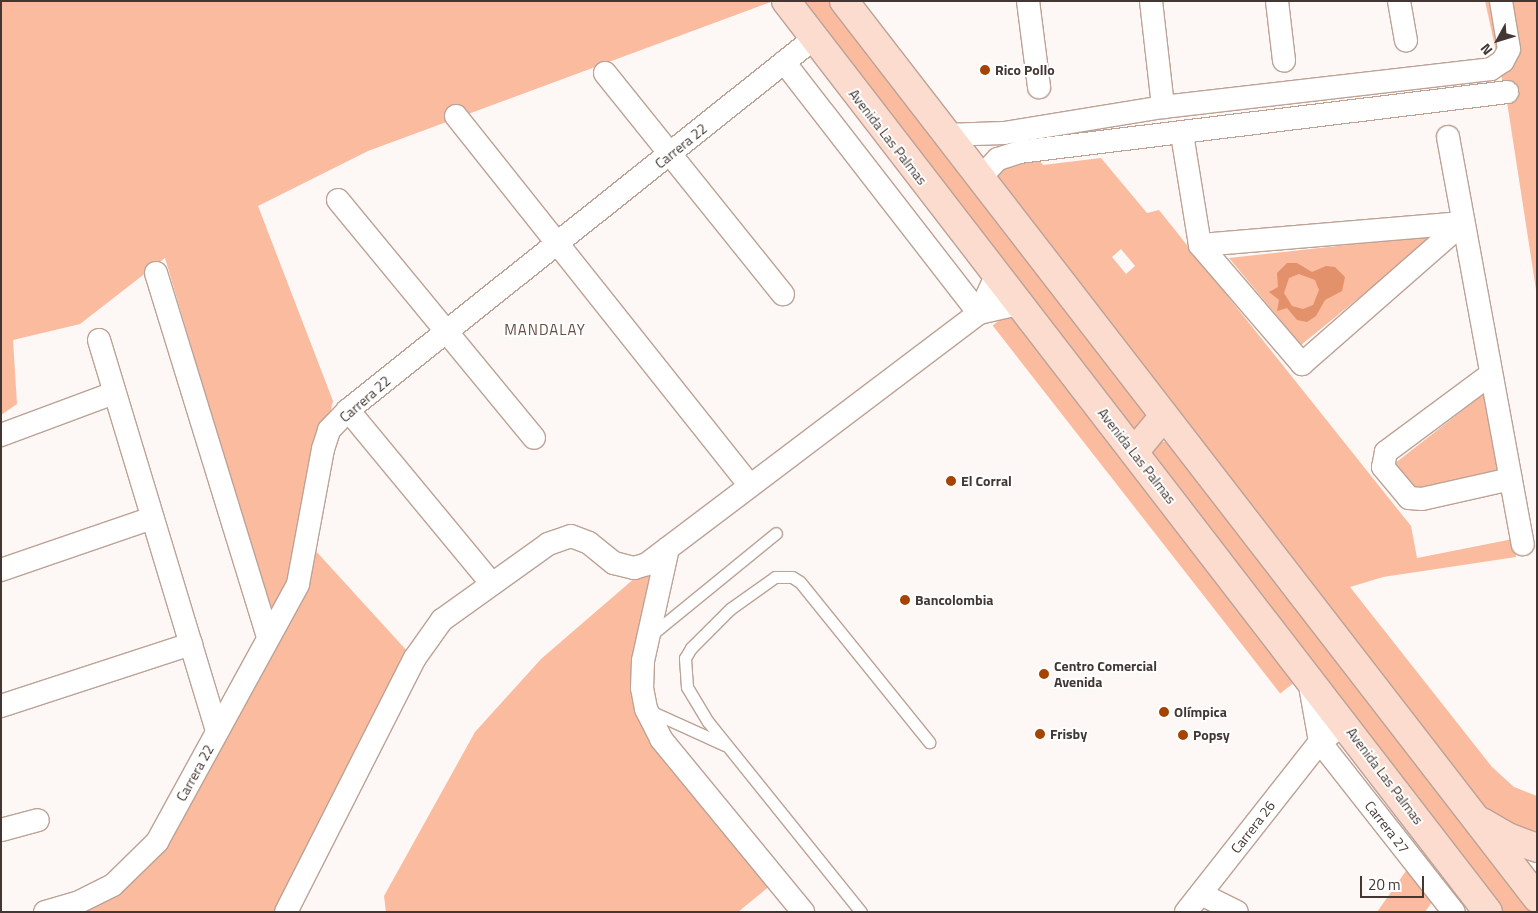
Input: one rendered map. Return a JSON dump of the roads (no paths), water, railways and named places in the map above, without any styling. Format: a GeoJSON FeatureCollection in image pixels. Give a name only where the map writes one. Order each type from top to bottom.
{"type":"FeatureCollection","features":[{"type":"Feature","properties":{"kind":"main road","name":"Avenida Las Palmas"},"geometry":{"type":"LineString","coordinates":[[786,1],[812,40],[1344,722],[1488,912]]}},
{"type":"Feature","properties":{"kind":"main road"},"geometry":{"type":"LineString","coordinates":[[844,1],[945,135],[1164,416],[1469,814],[1537,898]]}},
{"type":"Feature","properties":{"kind":"main road"},"geometry":{"type":"LineString","coordinates":[[1134,452],[1164,416]]}},
{"type":"Feature","properties":{"kind":"main road"},"geometry":{"type":"LineString","coordinates":[[1469,814],[1503,835],[1537,848]]}},
{"type":"Feature","properties":{"kind":"street"},"geometry":{"type":"LineString","coordinates":[[1028,1],[1039,87]]}},
{"type":"Feature","properties":{"kind":"street"},"geometry":{"type":"LineString","coordinates":[[1151,1],[1163,107]]}},
{"type":"Feature","properties":{"kind":"street"},"geometry":{"type":"LineString","coordinates":[[1277,1],[1284,61]]}},
{"type":"Feature","properties":{"kind":"street"},"geometry":{"type":"LineString","coordinates":[[1400,1],[1406,40]]}},
{"type":"Feature","properties":{"kind":"street"},"geometry":{"type":"LineString","coordinates":[[945,135],[1004,133],[1163,107],[1491,69],[1503,61],[1509,48],[1501,1]]}},
{"type":"Feature","properties":{"kind":"street","name":"Carrera 22"},"geometry":{"type":"LineString","coordinates":[[45,912],[96,895],[113,885],[144,858],[157,842],[298,584],[323,449],[329,430],[348,410],[812,40]]}},
{"type":"Feature","properties":{"kind":"street"},"geometry":{"type":"LineString","coordinates":[[784,62],[979,313]]}},
{"type":"Feature","properties":{"kind":"street"},"geometry":{"type":"LineString","coordinates":[[605,73],[784,294]]}},
{"type":"Feature","properties":{"kind":"street"},"geometry":{"type":"LineString","coordinates":[[980,178],[998,159],[1019,152],[1182,134],[1507,92]]}},
{"type":"Feature","properties":{"kind":"street"},"geometry":{"type":"LineString","coordinates":[[456,116],[750,485]]}},
{"type":"Feature","properties":{"kind":"street"},"geometry":{"type":"LineString","coordinates":[[1182,134],[1200,245],[1302,364],[1463,223]]}},
{"type":"Feature","properties":{"kind":"street"},"geometry":{"type":"LineString","coordinates":[[1448,137],[1523,544]]}},
{"type":"Feature","properties":{"kind":"street"},"geometry":{"type":"LineString","coordinates":[[338,200],[534,438]]}},
{"type":"Feature","properties":{"kind":"street"},"geometry":{"type":"LineString","coordinates":[[1200,245],[1463,223]]}},
{"type":"Feature","properties":{"kind":"street"},"geometry":{"type":"LineString","coordinates":[[156,273],[268,638]]}},
{"type":"Feature","properties":{"kind":"street"},"geometry":{"type":"LineString","coordinates":[[979,313],[996,276]]}},
{"type":"Feature","properties":{"kind":"street"},"geometry":{"type":"LineString","coordinates":[[286,912],[415,658],[442,620],[491,583],[548,544],[571,536],[590,542],[614,563],[634,568],[647,564],[979,313],[1018,304]]}},
{"type":"Feature","properties":{"kind":"street"},"geometry":{"type":"LineString","coordinates":[[98,340],[217,732]]}},
{"type":"Feature","properties":{"kind":"street"},"geometry":{"type":"LineString","coordinates":[[1492,374],[1386,452],[1383,467],[1408,498],[1415,499],[1511,479]]}},
{"type":"Feature","properties":{"kind":"street"},"geometry":{"type":"LineString","coordinates":[[1,435],[114,393]]}},
{"type":"Feature","properties":{"kind":"street"},"geometry":{"type":"LineString","coordinates":[[348,410],[491,583]]}},
{"type":"Feature","properties":{"kind":"street"},"geometry":{"type":"LineString","coordinates":[[1,570],[152,518]]}},
{"type":"Feature","properties":{"kind":"street"},"geometry":{"type":"LineString","coordinates":[[668,548],[648,637],[642,688],[646,709],[661,738],[803,912]]}},
{"type":"Feature","properties":{"kind":"street"},"geometry":{"type":"LineString","coordinates":[[1,706],[191,644]]}},
{"type":"Feature","properties":{"kind":"street"},"geometry":{"type":"LineString","coordinates":[[1309,678],[1320,742]]}},
{"type":"Feature","properties":{"kind":"street","name":"Carrera 26"},"geometry":{"type":"LineString","coordinates":[[1186,912],[1320,742],[1344,722]]}},
{"type":"Feature","properties":{"kind":"street","name":"Carrera 27"},"geometry":{"type":"LineString","coordinates":[[1320,742],[1454,912]]}},
{"type":"Feature","properties":{"kind":"street"},"geometry":{"type":"LineString","coordinates":[[1,830],[38,820]]}},
{"type":"Feature","properties":{"kind":"street"},"geometry":{"type":"LineString","coordinates":[[1201,894],[1236,912]]}},
{"type":"Feature","properties":{"kind":"lane"},"geometry":{"type":"LineString","coordinates":[[648,637],[776,533]]}},
{"type":"Feature","properties":{"kind":"lane"},"geometry":{"type":"LineString","coordinates":[[857,909],[726,745],[687,687],[685,658],[691,648],[730,609],[769,581],[784,575],[800,582],[928,742]]}},
{"type":"Feature","properties":{"kind":"lane"},"geometry":{"type":"LineString","coordinates":[[646,709],[726,745]]}},
{"type":"Feature","properties":{"kind":"place","name":"Rico Pollo"},"geometry":{"type":"Point","coordinates":[985,70]}},
{"type":"Feature","properties":{"kind":"place","name":"El Corral"},"geometry":{"type":"Point","coordinates":[951,481]}},
{"type":"Feature","properties":{"kind":"place","name":"Bancolombia"},"geometry":{"type":"Point","coordinates":[905,600]}},
{"type":"Feature","properties":{"kind":"place","name":"Centro Comercial Avenida"},"geometry":{"type":"Point","coordinates":[1044,674]}},
{"type":"Feature","properties":{"kind":"place","name":"Olímpica"},"geometry":{"type":"Point","coordinates":[1164,712]}},
{"type":"Feature","properties":{"kind":"place","name":"Frisby"},"geometry":{"type":"Point","coordinates":[1040,734]}},
{"type":"Feature","properties":{"kind":"place","name":"Popsy"},"geometry":{"type":"Point","coordinates":[1183,735]}},
{"type":"Feature","properties":{"kind":"district","name":"MANDALAY"},"geometry":{"type":"Point","coordinates":[545,330]}}]}
